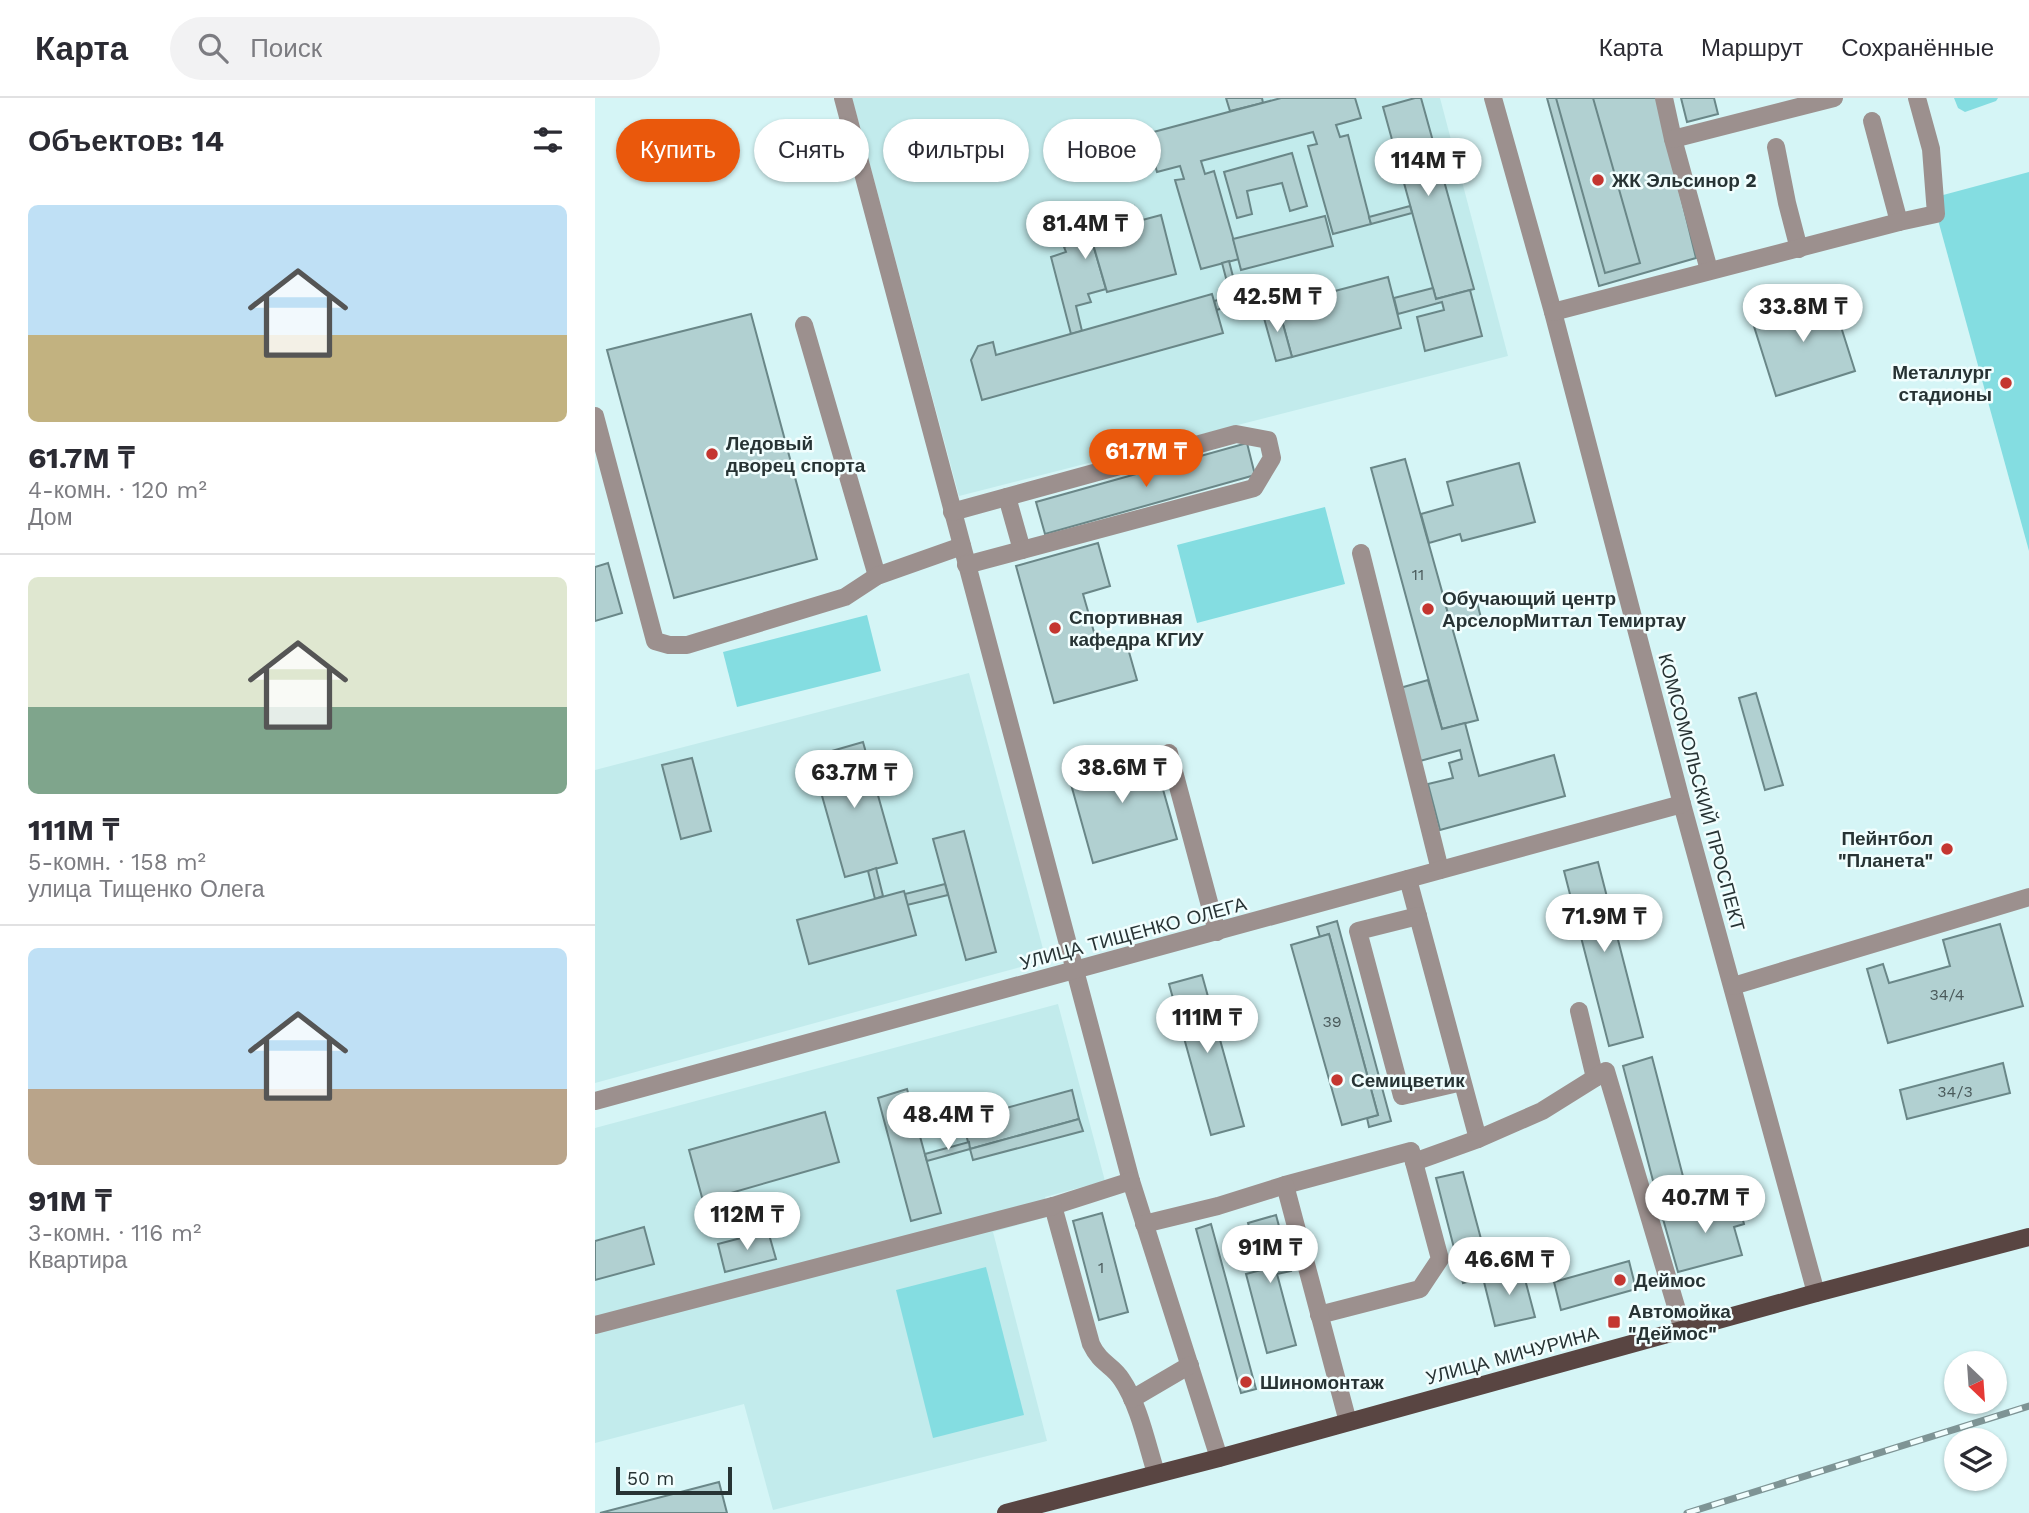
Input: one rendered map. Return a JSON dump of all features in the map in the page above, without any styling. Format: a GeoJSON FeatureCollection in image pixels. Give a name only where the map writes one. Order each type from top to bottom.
{"type":"FeatureCollection","features":[{"type":"Feature","properties":{"kind":"main road","name":"УЛИЦА МИЧУРИНА"},"geometry":{"type":"LineString","coordinates":[[1006,1513],[1219,1458],[2029,1237]]}},
{"type":"Feature","properties":{"kind":"street"},"geometry":{"type":"LineString","coordinates":[[843,98],[1131,1181],[1219,1458]]}},
{"type":"Feature","properties":{"kind":"street","name":"КОМСОМОЛЬСКИЙ ПРОСПЕКТ"},"geometry":{"type":"LineString","coordinates":[[1493,98],[1816,1293]]}},
{"type":"Feature","properties":{"kind":"street"},"geometry":{"type":"LineString","coordinates":[[1664,98],[1709,270]]}},
{"type":"Feature","properties":{"kind":"street"},"geometry":{"type":"LineString","coordinates":[[1673,139],[1834,98]]}},
{"type":"Feature","properties":{"kind":"street"},"geometry":{"type":"LineString","coordinates":[[1553,312],[1936,214],[1931,149],[1917,98]]}},
{"type":"Feature","properties":{"kind":"street"},"geometry":{"type":"LineString","coordinates":[[1872,121],[1899,222]]}},
{"type":"Feature","properties":{"kind":"street"},"geometry":{"type":"LineString","coordinates":[[1776,147],[1799,249]]}},
{"type":"Feature","properties":{"kind":"street"},"geometry":{"type":"LineString","coordinates":[[804,325],[877,576]]}},
{"type":"Feature","properties":{"kind":"street"},"geometry":{"type":"LineString","coordinates":[[595,416],[655,641],[669,645],[687,645],[845,597],[877,576],[961,546]]}},
{"type":"Feature","properties":{"kind":"street"},"geometry":{"type":"LineString","coordinates":[[952,512],[1236,434],[1268,440],[1272,458],[1254,488],[967,565]]}},
{"type":"Feature","properties":{"kind":"street"},"geometry":{"type":"LineString","coordinates":[[1007,496],[1022,550]]}},
{"type":"Feature","properties":{"kind":"street"},"geometry":{"type":"LineString","coordinates":[[1361,553],[1440,870]]}},
{"type":"Feature","properties":{"kind":"street"},"geometry":{"type":"LineString","coordinates":[[1168,753],[1217,932]]}},
{"type":"Feature","properties":{"kind":"street","name":"УЛИЦА ТИЩЕНКО ОЛЕГА"},"geometry":{"type":"LineString","coordinates":[[595,1101],[1682,804]]}},
{"type":"Feature","properties":{"kind":"street"},"geometry":{"type":"LineString","coordinates":[[1408,879],[1478,1139]]}},
{"type":"Feature","properties":{"kind":"street"},"geometry":{"type":"LineString","coordinates":[[1733,986],[2029,897]]}},
{"type":"Feature","properties":{"kind":"street"},"geometry":{"type":"LineString","coordinates":[[1418,916],[1358,931],[1371,982],[1402,1096],[1462,1082]]}},
{"type":"Feature","properties":{"kind":"street"},"geometry":{"type":"LineString","coordinates":[[1579,1011],[1595,1078]]}},
{"type":"Feature","properties":{"kind":"street"},"geometry":{"type":"LineString","coordinates":[[1414,1162],[1478,1139],[1542,1111],[1606,1072],[1683,1330]]}},
{"type":"Feature","properties":{"kind":"street"},"geometry":{"type":"LineString","coordinates":[[1144,1224],[1218,1206],[1411,1151],[1440,1259],[1420,1289],[1319,1315]]}},
{"type":"Feature","properties":{"kind":"street"},"geometry":{"type":"LineString","coordinates":[[595,1325],[1053,1206],[1131,1181]]}},
{"type":"Feature","properties":{"kind":"street"},"geometry":{"type":"LineString","coordinates":[[1285,1185],[1348,1422]]}},
{"type":"Feature","properties":{"kind":"street"},"geometry":{"type":"LineString","coordinates":[[1053,1206],[1091,1344],[1103,1363],[1114,1370],[1123,1381],[1132,1399],[1156,1473]]}},
{"type":"Feature","properties":{"kind":"street"},"geometry":{"type":"LineString","coordinates":[[1132,1399],[1190,1365]]}},
{"type":"Feature","properties":{"kind":"shaded area"},"geometry":{"type":"Polygon","coordinates":[[[852,98],[1440,98],[1508,356],[959,496],[869,161],[869,119],[858,119],[852,98]]]}},
{"type":"Feature","properties":{"kind":"shaded area"},"geometry":{"type":"Polygon","coordinates":[[[1954,98],[1998,98],[1965,112],[1958,108],[1954,98]]]}},
{"type":"Feature","properties":{"kind":"shaded area","name":"Металлург стадионы"},"geometry":{"type":"Polygon","coordinates":[[[2029,172],[2029,551],[1932,198],[2029,172]]]}},
{"type":"Feature","properties":{"kind":"shaded area"},"geometry":{"type":"Polygon","coordinates":[[[1325,507],[1345,584],[1197,623],[1177,545],[1325,507]]]}},
{"type":"Feature","properties":{"kind":"shaded area"},"geometry":{"type":"Polygon","coordinates":[[[867,615],[881,671],[737,707],[723,652],[867,615]]]}},
{"type":"Feature","properties":{"kind":"shaded area"},"geometry":{"type":"Polygon","coordinates":[[[969,673],[1046,960],[595,1083],[595,770],[969,673]]]}},
{"type":"Feature","properties":{"kind":"shaded area"},"geometry":{"type":"Polygon","coordinates":[[[1058,1004],[1105,1181],[1045,1197],[1050,1216],[993,1232],[1047,1441],[773,1510],[744,1404],[595,1443],[595,1128],[1058,1004]]]}},
{"type":"Feature","properties":{"kind":"shaded area"},"geometry":{"type":"Polygon","coordinates":[[[986,1267],[1024,1415],[933,1438],[896,1290],[986,1267]]]}},
{"type":"Feature","properties":{"kind":"building"},"geometry":{"type":"Polygon","coordinates":[[[1226,98],[1262,98],[1263,103],[1230,111],[1226,98]]]}},
{"type":"Feature","properties":{"kind":"building"},"geometry":{"type":"Polygon","coordinates":[[[1281,98],[1355,98],[1361,118],[1336,125],[1340,137],[1348,135],[1371,224],[1333,234],[1308,146],[1317,144],[1313,132],[1201,161],[1205,174],[1214,171],[1239,259],[1201,269],[1175,180],[1184,179],[1180,166],[1161,171],[1161,130],[1281,98]]]}},
{"type":"Feature","properties":{"kind":"building"},"geometry":{"type":"Polygon","coordinates":[[[1421,98],[1474,289],[1436,299],[1383,107],[1421,98]]]}},
{"type":"Feature","properties":{"kind":"building"},"geometry":{"type":"Polygon","coordinates":[[[1547,98],[1657,98],[1696,258],[1599,286],[1547,98]]]}},
{"type":"Feature","properties":{"kind":"building","name":"ЖК Эльсинор 2"},"geometry":{"type":"Polygon","coordinates":[[[1556,98],[1593,98],[1640,263],[1605,273],[1556,98]]]}},
{"type":"Feature","properties":{"kind":"building"},"geometry":{"type":"Polygon","coordinates":[[[1681,98],[1714,98],[1718,114],[1687,122],[1681,98]]]}},
{"type":"Feature","properties":{"kind":"building"},"geometry":{"type":"Polygon","coordinates":[[[1292,153],[1307,206],[1290,211],[1282,183],[1247,191],[1252,214],[1237,218],[1224,172],[1292,153]]]}},
{"type":"Feature","properties":{"kind":"building"},"geometry":{"type":"Polygon","coordinates":[[[1101,206],[1103,215],[1134,206],[1138,221],[1090,234],[1106,289],[1088,294],[1091,302],[1076,306],[1082,331],[1071,334],[1051,257],[1066,252],[1064,247],[1071,244],[1069,239],[1076,236],[1073,231],[1081,228],[1079,222],[1084,220],[1082,212],[1101,206]]]}},
{"type":"Feature","properties":{"kind":"building"},"geometry":{"type":"Polygon","coordinates":[[[1410,206],[1412,213],[1371,224],[1369,217],[1410,206]]]}},
{"type":"Feature","properties":{"kind":"building"},"geometry":{"type":"Polygon","coordinates":[[[1161,215],[1176,274],[1107,292],[1090,234],[1161,215]]]}},
{"type":"Feature","properties":{"kind":"building"},"geometry":{"type":"Polygon","coordinates":[[[1325,216],[1333,246],[1241,270],[1233,239],[1325,216]]]}},
{"type":"Feature","properties":{"kind":"building"},"geometry":{"type":"Polygon","coordinates":[[[1229,261],[1240,304],[1216,310],[1214,301],[1231,297],[1222,263],[1229,261]]]}},
{"type":"Feature","properties":{"kind":"building"},"geometry":{"type":"Polygon","coordinates":[[[1388,277],[1401,328],[1292,357],[1278,306],[1388,277]]]}},
{"type":"Feature","properties":{"kind":"building"},"geometry":{"type":"Polygon","coordinates":[[[1433,288],[1436,299],[1470,290],[1482,336],[1425,351],[1417,317],[1444,310],[1442,302],[1398,314],[1394,298],[1433,288]]]}},
{"type":"Feature","properties":{"kind":"building"},"geometry":{"type":"Polygon","coordinates":[[[1830,292],[1855,371],[1776,396],[1751,317],[1830,292]]]}},
{"type":"Feature","properties":{"kind":"building"},"geometry":{"type":"Polygon","coordinates":[[[1212,294],[1223,333],[982,400],[971,360],[978,346],[993,342],[996,355],[1212,294]]]}},
{"type":"Feature","properties":{"kind":"building"},"geometry":{"type":"Polygon","coordinates":[[[1278,306],[1292,357],[1276,361],[1262,311],[1278,306]]]}},
{"type":"Feature","properties":{"kind":"building","name":"Ледовый дворец спорта"},"geometry":{"type":"Polygon","coordinates":[[[751,314],[817,559],[674,598],[607,350],[751,314]]]}},
{"type":"Feature","properties":{"kind":"building"},"geometry":{"type":"Polygon","coordinates":[[[1247,443],[1255,475],[1045,534],[1036,502],[1247,443]]]}},
{"type":"Feature","properties":{"kind":"building"},"geometry":{"type":"Polygon","coordinates":[[[1405,459],[1478,720],[1442,729],[1371,468],[1405,459]]]}},
{"type":"Feature","properties":{"kind":"building"},"geometry":{"type":"Polygon","coordinates":[[[1519,463],[1535,522],[1462,541],[1460,534],[1429,543],[1421,514],[1453,505],[1447,482],[1519,463]]]}},
{"type":"Feature","properties":{"kind":"building"},"geometry":{"type":"Polygon","coordinates":[[[1098,543],[1110,586],[1083,594],[1098,646],[1125,638],[1137,680],[1054,703],[1016,566],[1098,543]]]}},
{"type":"Feature","properties":{"kind":"building"},"geometry":{"type":"Polygon","coordinates":[[[608,563],[622,613],[595,621],[595,567],[608,563]]]}},
{"type":"Feature","properties":{"kind":"building"},"geometry":{"type":"Polygon","coordinates":[[[1476,598],[1481,618],[1451,626],[1446,606],[1476,598]]]}},
{"type":"Feature","properties":{"kind":"building"},"geometry":{"type":"Polygon","coordinates":[[[1428,680],[1442,729],[1465,723],[1479,776],[1554,755],[1565,796],[1440,830],[1428,784],[1453,778],[1449,763],[1462,759],[1460,750],[1420,761],[1400,688],[1428,680]]]}},
{"type":"Feature","properties":{"kind":"building"},"geometry":{"type":"Polygon","coordinates":[[[1756,693],[1783,785],[1765,790],[1739,698],[1756,693]]]}},
{"type":"Feature","properties":{"kind":"building"},"geometry":{"type":"Polygon","coordinates":[[[863,742],[897,863],[845,877],[811,757],[863,742]]]}},
{"type":"Feature","properties":{"kind":"building"},"geometry":{"type":"Polygon","coordinates":[[[1151,747],[1177,839],[1093,863],[1067,770],[1151,747]]]}},
{"type":"Feature","properties":{"kind":"building"},"geometry":{"type":"Polygon","coordinates":[[[692,758],[711,831],[681,839],[662,765],[692,758]]]}},
{"type":"Feature","properties":{"kind":"building"},"geometry":{"type":"Polygon","coordinates":[[[964,831],[996,952],[966,960],[933,839],[964,831]]]}},
{"type":"Feature","properties":{"kind":"building"},"geometry":{"type":"Polygon","coordinates":[[[1598,862],[1643,1037],[1609,1046],[1564,871],[1598,862]]]}},
{"type":"Feature","properties":{"kind":"building"},"geometry":{"type":"Polygon","coordinates":[[[876,868],[883,896],[875,899],[868,871],[876,868]]]}},
{"type":"Feature","properties":{"kind":"building"},"geometry":{"type":"Polygon","coordinates":[[[945,884],[948,895],[907,905],[905,894],[945,884]]]}},
{"type":"Feature","properties":{"kind":"building"},"geometry":{"type":"Polygon","coordinates":[[[904,891],[916,935],[809,964],[797,920],[904,891]]]}},
{"type":"Feature","properties":{"kind":"building"},"geometry":{"type":"Polygon","coordinates":[[[1337,921],[1391,1121],[1369,1127],[1367,1118],[1378,1115],[1329,934],[1320,937],[1317,927],[1337,921]]]}},
{"type":"Feature","properties":{"kind":"building"},"geometry":{"type":"Polygon","coordinates":[[[2000,924],[2023,1006],[1888,1043],[1867,969],[1883,964],[1889,983],[1950,966],[1943,940],[2000,924]]]}},
{"type":"Feature","properties":{"kind":"building"},"geometry":{"type":"Polygon","coordinates":[[[1329,934],[1378,1115],[1342,1125],[1291,945],[1329,934]]]}},
{"type":"Feature","properties":{"kind":"building"},"geometry":{"type":"Polygon","coordinates":[[[1202,975],[1244,1126],[1211,1135],[1169,984],[1202,975]]]}},
{"type":"Feature","properties":{"kind":"building"},"geometry":{"type":"Polygon","coordinates":[[[1652,1057],[1692,1211],[1663,1219],[1623,1066],[1652,1057]]]}},
{"type":"Feature","properties":{"kind":"building"},"geometry":{"type":"Polygon","coordinates":[[[2003,1063],[2010,1093],[1907,1119],[1900,1090],[2003,1063]]]}},
{"type":"Feature","properties":{"kind":"building"},"geometry":{"type":"Polygon","coordinates":[[[907,1089],[941,1213],[911,1221],[878,1098],[907,1089]]]}},
{"type":"Feature","properties":{"kind":"building"},"geometry":{"type":"Polygon","coordinates":[[[1072,1090],[1079,1119],[970,1149],[962,1120],[1072,1090]]]}},
{"type":"Feature","properties":{"kind":"building"},"geometry":{"type":"Polygon","coordinates":[[[825,1112],[839,1162],[703,1201],[689,1150],[825,1112]]]}},
{"type":"Feature","properties":{"kind":"building"},"geometry":{"type":"Polygon","coordinates":[[[1079,1119],[1083,1131],[973,1160],[970,1149],[1079,1119]]]}},
{"type":"Feature","properties":{"kind":"building"},"geometry":{"type":"Polygon","coordinates":[[[969,1142],[970,1149],[927,1161],[925,1154],[969,1142]]]}},
{"type":"Feature","properties":{"kind":"building"},"geometry":{"type":"Polygon","coordinates":[[[1463,1172],[1491,1276],[1463,1283],[1436,1178],[1463,1172]]]}},
{"type":"Feature","properties":{"kind":"building"},"geometry":{"type":"Polygon","coordinates":[[[1737,1198],[1744,1224],[1734,1227],[1742,1255],[1678,1272],[1663,1219],[1737,1198]]]}},
{"type":"Feature","properties":{"kind":"building"},"geometry":{"type":"Polygon","coordinates":[[[1102,1213],[1128,1312],[1099,1320],[1073,1221],[1102,1213]]]}},
{"type":"Feature","properties":{"kind":"building"},"geometry":{"type":"Polygon","coordinates":[[[1276,1215],[1291,1271],[1277,1274],[1296,1345],[1267,1353],[1246,1274],[1261,1270],[1248,1223],[1276,1215]]]}},
{"type":"Feature","properties":{"kind":"building"},"geometry":{"type":"Polygon","coordinates":[[[1211,1224],[1256,1389],[1241,1393],[1196,1229],[1211,1224]]]}},
{"type":"Feature","properties":{"kind":"building"},"geometry":{"type":"Polygon","coordinates":[[[644,1227],[654,1264],[595,1280],[595,1241],[644,1227]]]}},
{"type":"Feature","properties":{"kind":"building"},"geometry":{"type":"Polygon","coordinates":[[[768,1231],[776,1259],[725,1272],[718,1244],[768,1231]]]}},
{"type":"Feature","properties":{"kind":"building"},"geometry":{"type":"Polygon","coordinates":[[[1629,1261],[1636,1289],[1561,1310],[1554,1282],[1629,1261]]]}},
{"type":"Feature","properties":{"kind":"building"},"geometry":{"type":"Polygon","coordinates":[[[1522,1268],[1535,1317],[1495,1326],[1483,1278],[1522,1268]]]}},
{"type":"Feature","properties":{"kind":"building"},"geometry":{"type":"Polygon","coordinates":[[[719,1482],[727,1513],[600,1513],[719,1482]]]}},
{"type":"Feature","properties":{"kind":"railway"},"geometry":{"type":"LineString","coordinates":[[1687,1513],[2029,1406]]}},
{"type":"Feature","properties":{"kind":"place","name":"ЖК Эльсинор 2"},"geometry":{"type":"Point","coordinates":[1598,180]}},
{"type":"Feature","properties":{"kind":"place","name":"Металлург стадионы"},"geometry":{"type":"Point","coordinates":[2006,383]}},
{"type":"Feature","properties":{"kind":"place","name":"Ледовый дворец спорта"},"geometry":{"type":"Point","coordinates":[712,454]}},
{"type":"Feature","properties":{"kind":"place","name":"Обучающий центр АрселорМиттал Темиртау"},"geometry":{"type":"Point","coordinates":[1428,609]}},
{"type":"Feature","properties":{"kind":"place","name":"Спортивная кафедра КГИУ"},"geometry":{"type":"Point","coordinates":[1055,628]}},
{"type":"Feature","properties":{"kind":"place","name":"Пейнтбол \"Планета\""},"geometry":{"type":"Point","coordinates":[1947,849]}},
{"type":"Feature","properties":{"kind":"place","name":"Семицветик"},"geometry":{"type":"Point","coordinates":[1337,1080]}},
{"type":"Feature","properties":{"kind":"place","name":"Деймос"},"geometry":{"type":"Point","coordinates":[1620,1280]}},
{"type":"Feature","properties":{"kind":"place","name":"Автомойка \"Деймос\""},"geometry":{"type":"Point","coordinates":[1614,1322]}},
{"type":"Feature","properties":{"kind":"place","name":"Шиномонтаж"},"geometry":{"type":"Point","coordinates":[1246,1382]}}]}
